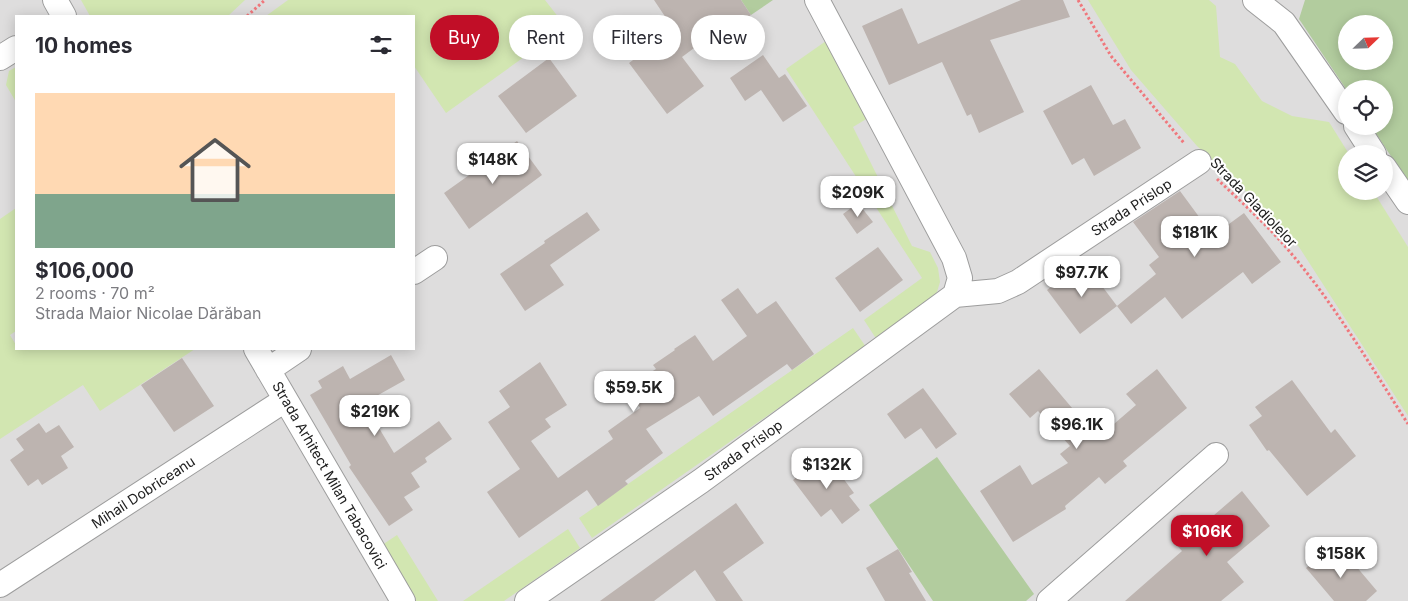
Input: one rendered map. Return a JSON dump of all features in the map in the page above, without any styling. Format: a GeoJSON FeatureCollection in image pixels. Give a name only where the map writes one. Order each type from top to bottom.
{"type":"FeatureCollection","features":[{"type":"Feature","properties":{"kind":"street"},"geometry":{"type":"LineString","coordinates":[[55,0],[63,15]]}},
{"type":"Feature","properties":{"kind":"street"},"geometry":{"type":"LineString","coordinates":[[817,0],[954,258],[960,278],[955,295]]}},
{"type":"Feature","properties":{"kind":"street"},"geometry":{"type":"LineString","coordinates":[[1255,0],[1284,24],[1338,101]]}},
{"type":"Feature","properties":{"kind":"street"},"geometry":{"type":"LineString","coordinates":[[0,58],[15,49]]}},
{"type":"Feature","properties":{"kind":"street","name":"Strada Prislop"},"geometry":{"type":"LineString","coordinates":[[527,601],[701,480],[955,295],[998,291],[1018,282],[1199,162]]}},
{"type":"Feature","properties":{"kind":"street"},"geometry":{"type":"LineString","coordinates":[[1393,181],[1408,202]]}},
{"type":"Feature","properties":{"kind":"street"},"geometry":{"type":"LineString","coordinates":[[415,271],[435,258]]}},
{"type":"Feature","properties":{"kind":"street","name":"Strada Arhitect Milan Tabacovici"},"geometry":{"type":"LineString","coordinates":[[257,350],[404,601]]}},
{"type":"Feature","properties":{"kind":"street"},"geometry":{"type":"LineString","coordinates":[[268,370],[298,350]]}},
{"type":"Feature","properties":{"kind":"street","name":"Mihail Dobriceanu"},"geometry":{"type":"LineString","coordinates":[[0,585],[285,400]]}},
{"type":"Feature","properties":{"kind":"street"},"geometry":{"type":"LineString","coordinates":[[1049,601],[1216,455]]}},
{"type":"Feature","properties":{"kind":"path"},"geometry":{"type":"LineString","coordinates":[[247,15],[265,0]]}},
{"type":"Feature","properties":{"kind":"path","name":"Strada Gladiolelor"},"geometry":{"type":"LineString","coordinates":[[1078,0],[1111,56],[1199,162],[1274,234],[1314,284],[1358,346],[1408,424]]}},
{"type":"Feature","properties":{"kind":"shaded area"},"geometry":{"type":"Polygon","coordinates":[[[0,0],[1408,0],[1408,601],[0,601],[0,0]]]}},
{"type":"Feature","properties":{"kind":"green space"},"geometry":{"type":"Polygon","coordinates":[[[81,0],[245,0],[229,15],[89,15],[81,0]]]}},
{"type":"Feature","properties":{"kind":"green space"},"geometry":{"type":"Polygon","coordinates":[[[288,0],[545,0],[557,15],[509,15],[509,60],[520,60],[446,113],[415,67],[415,15],[267,15],[288,0]]]}},
{"type":"Feature","properties":{"kind":"green space"},"geometry":{"type":"Polygon","coordinates":[[[741,0],[773,0],[751,15],[741,0]]]}},
{"type":"Feature","properties":{"kind":"green space"},"geometry":{"type":"Polygon","coordinates":[[[1088,0],[1209,0],[1216,6],[1220,57],[1235,64],[1262,101],[1292,116],[1329,122],[1343,145],[1338,145],[1338,200],[1379,200],[1408,247],[1408,416],[1299,247],[1252,197],[1197,146],[1131,70],[1088,0]]]}},
{"type":"Feature","properties":{"kind":"green space"},"geometry":{"type":"Polygon","coordinates":[[[1305,0],[1408,0],[1408,182],[1393,159],[1393,145],[1384,145],[1377,135],[1393,135],[1393,80],[1340,80],[1299,19],[1305,0]]]}},
{"type":"Feature","properties":{"kind":"green space"},"geometry":{"type":"Polygon","coordinates":[[[826,41],[868,118],[853,127],[912,246],[930,252],[938,268],[940,282],[937,292],[928,302],[877,340],[864,320],[922,278],[786,69],[826,41]]]}},
{"type":"Feature","properties":{"kind":"green space"},"geometry":{"type":"Polygon","coordinates":[[[15,68],[15,100],[6,85],[9,71],[15,68]]]}},
{"type":"Feature","properties":{"kind":"green space"},"geometry":{"type":"Polygon","coordinates":[[[15,209],[15,332],[10,335],[15,343],[15,350],[193,350],[100,411],[83,385],[0,439],[0,219],[15,209]]]}},
{"type":"Feature","properties":{"kind":"green space"},"geometry":{"type":"Polygon","coordinates":[[[853,328],[866,347],[592,538],[579,518],[853,328]]]}},
{"type":"Feature","properties":{"kind":"green space"},"geometry":{"type":"Polygon","coordinates":[[[937,457],[1034,594],[1026,601],[933,601],[869,505],[937,457]]]}},
{"type":"Feature","properties":{"kind":"green space"},"geometry":{"type":"Polygon","coordinates":[[[568,529],[580,548],[504,601],[463,601],[568,529]]]}},
{"type":"Feature","properties":{"kind":"green space"},"geometry":{"type":"Polygon","coordinates":[[[397,535],[438,601],[416,601],[382,545],[397,535]]]}},
{"type":"Feature","properties":{"kind":"building"},"geometry":{"type":"Polygon","coordinates":[[[654,0],[741,0],[751,15],[691,15],[691,50],[682,57],[704,86],[667,114],[629,63],[633,60],[681,60],[681,15],[664,15],[654,0]]]}},
{"type":"Feature","properties":{"kind":"building"},"geometry":{"type":"Polygon","coordinates":[[[1021,0],[1063,0],[1070,17],[990,40],[1024,112],[979,133],[971,114],[967,116],[942,62],[889,85],[862,26],[902,8],[918,44],[1021,0]]]}},
{"type":"Feature","properties":{"kind":"building"},"geometry":{"type":"Polygon","coordinates":[[[765,58],[779,78],[785,74],[807,106],[783,122],[761,90],[745,101],[730,78],[756,60],[765,60],[765,58]]]}},
{"type":"Feature","properties":{"kind":"building"},"geometry":{"type":"Polygon","coordinates":[[[546,60],[550,60],[577,96],[526,133],[498,96],[546,60]]]}},
{"type":"Feature","properties":{"kind":"building"},"geometry":{"type":"Polygon","coordinates":[[[1091,85],[1113,125],[1125,119],[1141,148],[1094,176],[1084,158],[1072,165],[1043,111],[1091,85]]]}},
{"type":"Feature","properties":{"kind":"building"},"geometry":{"type":"Polygon","coordinates":[[[517,141],[542,175],[469,229],[444,193],[517,141]]]}},
{"type":"Feature","properties":{"kind":"building"},"geometry":{"type":"Polygon","coordinates":[[[1180,191],[1211,233],[1229,224],[1244,213],[1281,262],[1252,284],[1243,272],[1182,319],[1165,297],[1131,324],[1117,306],[1156,274],[1149,265],[1159,257],[1133,222],[1180,191]]]}},
{"type":"Feature","properties":{"kind":"building"},"geometry":{"type":"Polygon","coordinates":[[[858,203],[873,222],[857,234],[843,214],[858,203]]]}},
{"type":"Feature","properties":{"kind":"building"},"geometry":{"type":"Polygon","coordinates":[[[587,212],[600,230],[550,265],[564,285],[525,311],[500,274],[587,212]]]}},
{"type":"Feature","properties":{"kind":"building"},"geometry":{"type":"Polygon","coordinates":[[[878,247],[903,280],[860,312],[835,278],[878,247]]]}},
{"type":"Feature","properties":{"kind":"building"},"geometry":{"type":"Polygon","coordinates":[[[1084,262],[1117,306],[1080,334],[1047,290],[1084,262]]]}},
{"type":"Feature","properties":{"kind":"building"},"geometry":{"type":"Polygon","coordinates":[[[738,288],[757,314],[776,301],[814,354],[792,370],[787,364],[713,416],[699,396],[646,429],[663,453],[625,481],[628,484],[598,506],[587,490],[519,538],[487,492],[520,469],[488,422],[510,407],[499,391],[540,362],[567,405],[545,419],[551,427],[531,441],[558,478],[613,439],[608,431],[640,408],[627,387],[656,369],[653,365],[674,349],[695,335],[713,361],[747,336],[721,300],[738,288]]]}},
{"type":"Feature","properties":{"kind":"building"},"geometry":{"type":"Polygon","coordinates":[[[391,355],[405,380],[364,403],[394,453],[439,421],[452,439],[425,458],[427,462],[411,473],[420,487],[404,497],[413,510],[389,526],[349,467],[351,465],[310,395],[322,388],[318,381],[343,366],[350,379],[391,355]]]}},
{"type":"Feature","properties":{"kind":"building"},"geometry":{"type":"Polygon","coordinates":[[[182,358],[214,406],[174,432],[141,385],[182,358]]]}},
{"type":"Feature","properties":{"kind":"building"},"geometry":{"type":"Polygon","coordinates":[[[1039,369],[1078,415],[1080,414],[1100,436],[1136,405],[1126,394],[1157,369],[1187,408],[1123,461],[1127,466],[1105,484],[1099,477],[1065,506],[1066,509],[1013,542],[980,491],[1020,465],[1032,485],[1068,463],[1060,454],[1070,446],[1038,411],[1030,418],[1009,394],[1039,369]]]}},
{"type":"Feature","properties":{"kind":"building"},"geometry":{"type":"Polygon","coordinates":[[[1292,380],[1331,433],[1335,429],[1356,456],[1307,496],[1269,450],[1267,451],[1249,425],[1262,416],[1255,407],[1292,380]]]}},
{"type":"Feature","properties":{"kind":"building"},"geometry":{"type":"Polygon","coordinates":[[[923,388],[957,434],[936,449],[921,428],[905,439],[887,414],[923,388]]]}},
{"type":"Feature","properties":{"kind":"building"},"geometry":{"type":"Polygon","coordinates":[[[39,423],[46,433],[59,425],[74,447],[61,456],[68,468],[42,485],[38,479],[28,486],[10,460],[24,450],[16,439],[39,423]]]}},
{"type":"Feature","properties":{"kind":"building"},"geometry":{"type":"Polygon","coordinates":[[[826,455],[854,493],[849,496],[860,510],[842,524],[831,509],[821,517],[793,480],[826,455]]]}},
{"type":"Feature","properties":{"kind":"building"},"geometry":{"type":"Polygon","coordinates":[[[1242,491],[1270,526],[1227,562],[1244,582],[1221,601],[1125,601],[1182,551],[1172,540],[1194,522],[1199,528],[1242,491]]]}},
{"type":"Feature","properties":{"kind":"building"},"geometry":{"type":"Polygon","coordinates":[[[736,503],[764,543],[723,572],[743,601],[716,601],[695,570],[654,601],[600,601],[736,503]]]}},
{"type":"Feature","properties":{"kind":"building"},"geometry":{"type":"Polygon","coordinates":[[[898,549],[912,572],[909,573],[926,601],[885,601],[866,568],[898,549]]]}},
{"type":"Feature","properties":{"kind":"building"},"geometry":{"type":"Polygon","coordinates":[[[1328,550],[1342,566],[1350,559],[1377,591],[1366,601],[1334,601],[1306,568],[1328,550]]]}}]}
